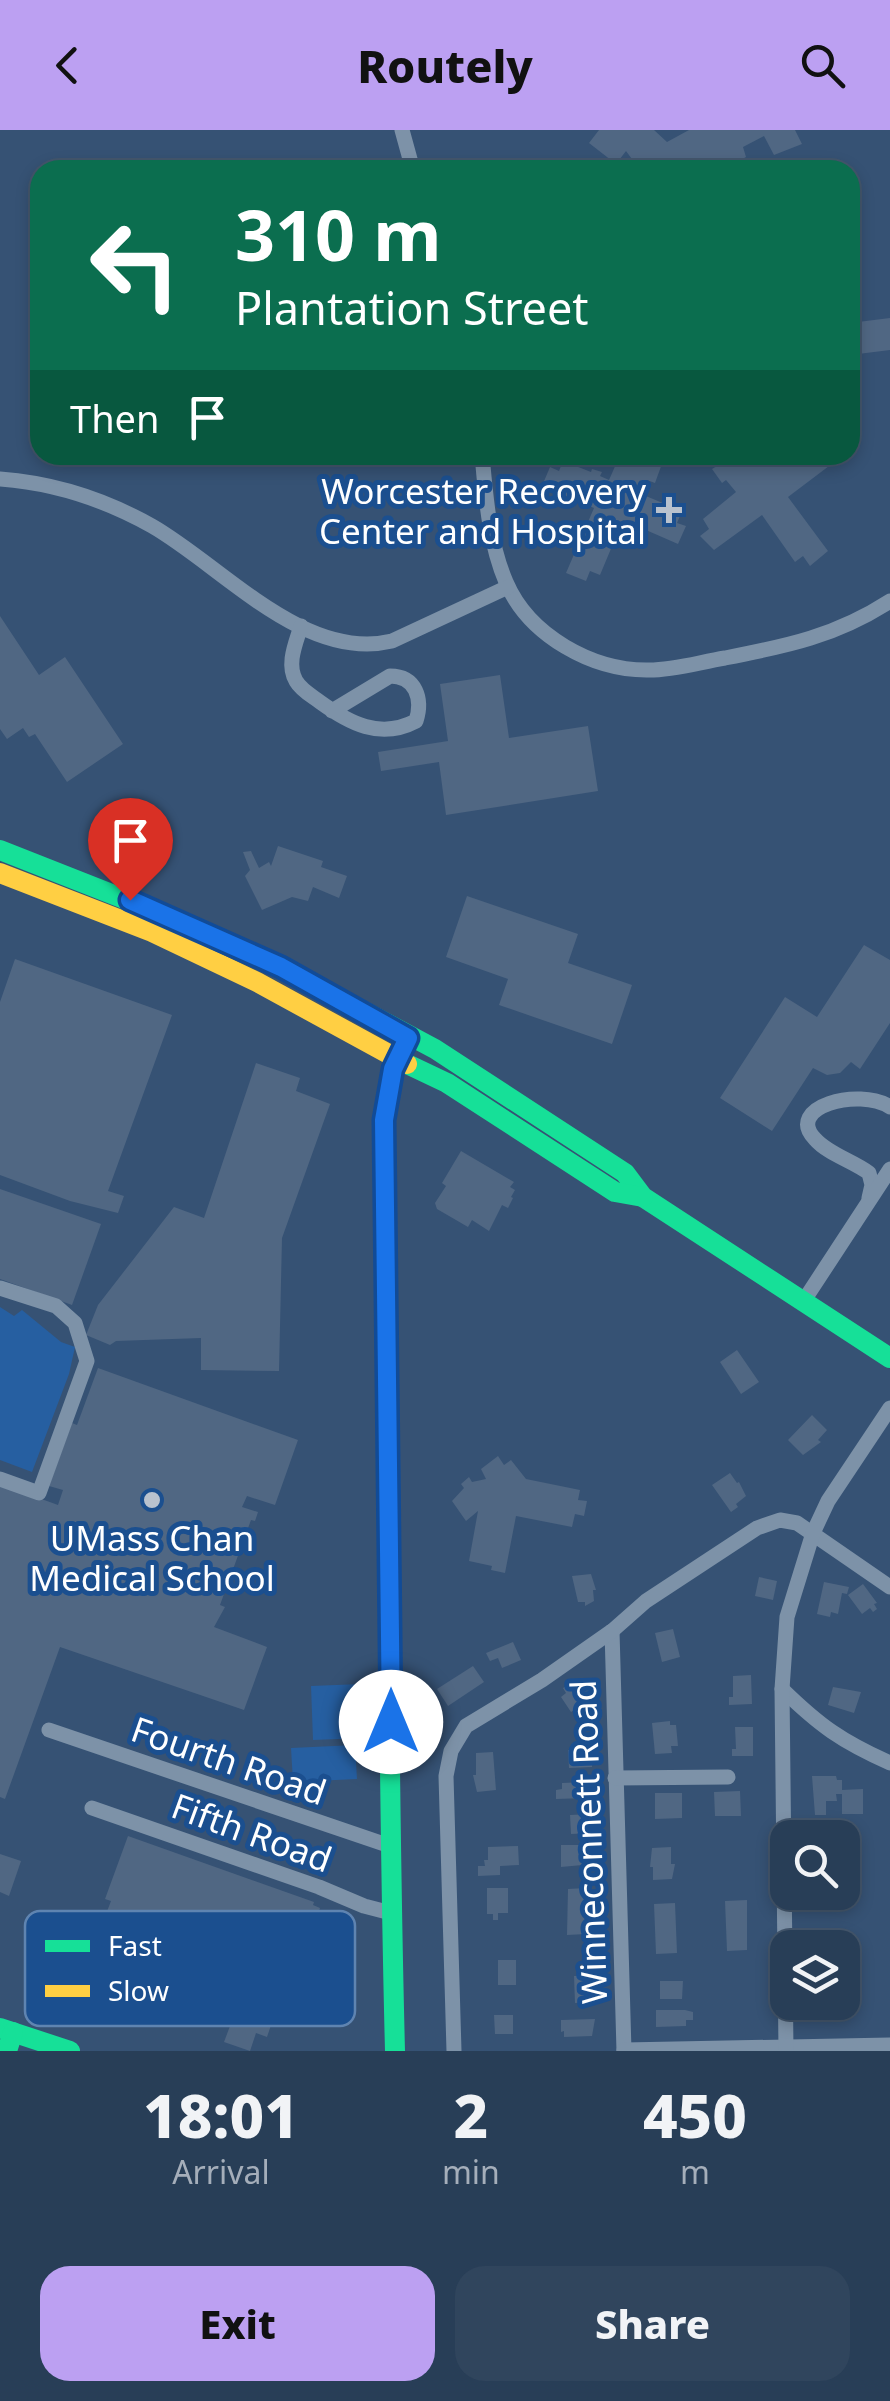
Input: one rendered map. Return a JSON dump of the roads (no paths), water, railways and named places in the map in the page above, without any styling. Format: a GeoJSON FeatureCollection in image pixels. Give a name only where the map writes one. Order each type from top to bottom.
{"type":"FeatureCollection","features":[{"type":"Feature","properties":{"kind":"main road"},"geometry":{"type":"LineString","coordinates":[[0,850],[195,927],[281,967],[408,1038],[436,1049],[625,1173],[643,1197],[890,1358]]}},
{"type":"Feature","properties":{"kind":"main road"},"geometry":{"type":"LineString","coordinates":[[0,873],[196,952],[257,982],[447,1083],[616,1192],[643,1197]]}},
{"type":"Feature","properties":{"kind":"main road"},"geometry":{"type":"LineString","coordinates":[[395,2051],[384,1120],[396,1059],[408,1038]]}},
{"type":"Feature","properties":{"kind":"main road"},"geometry":{"type":"LineString","coordinates":[[6,2037],[70,2051]]}},
{"type":"Feature","properties":{"kind":"street"},"geometry":{"type":"LineString","coordinates":[[402,130],[410,160]]}},
{"type":"Feature","properties":{"kind":"street"},"geometry":{"type":"LineString","coordinates":[[483,465],[493,544],[508,587],[526,611],[564,645],[593,661],[649,670],[798,644],[832,633],[890,601]]}},
{"type":"Feature","properties":{"kind":"street"},"geometry":{"type":"LineString","coordinates":[[0,479],[60,488],[115,507],[154,527],[301,626],[345,643],[376,645],[422,629],[508,587]]}},
{"type":"Feature","properties":{"kind":"street"},"geometry":{"type":"LineString","coordinates":[[301,626],[293,651],[294,676],[300,686],[332,711],[351,724],[383,729],[416,721],[419,702],[415,688],[407,680],[390,676],[332,711]]}},
{"type":"Feature","properties":{"kind":"street"},"geometry":{"type":"LineString","coordinates":[[870,1198],[869,1172],[815,1140],[809,1129],[810,1120],[822,1106],[846,1098],[875,1100],[890,1107]]}},
{"type":"Feature","properties":{"kind":"street"},"geometry":{"type":"LineString","coordinates":[[803,1302],[890,1170]]}},
{"type":"Feature","properties":{"kind":"street"},"geometry":{"type":"LineString","coordinates":[[0,1288],[56,1306],[75,1322],[87,1360],[38,1493],[0,1479]]}},
{"type":"Feature","properties":{"kind":"street"},"geometry":{"type":"LineString","coordinates":[[786,2050],[782,1688],[790,1602],[813,1533],[836,1489],[890,1408]]}},
{"type":"Feature","properties":{"kind":"street"},"geometry":{"type":"LineString","coordinates":[[454,2051],[446,1776],[450,1751],[466,1726],[542,1680],[646,1601],[757,1528],[780,1520],[797,1523],[890,1588]]}},
{"type":"Feature","properties":{"kind":"street","name":"Winneconnett Road"},"geometry":{"type":"LineString","coordinates":[[612,1630],[624,2050]]}},
{"type":"Feature","properties":{"kind":"street"},"geometry":{"type":"LineString","coordinates":[[782,1688],[810,1718],[844,1742],[890,1763]]}},
{"type":"Feature","properties":{"kind":"street","name":"Fourth Road"},"geometry":{"type":"LineString","coordinates":[[48,1730],[390,1846]]}},
{"type":"Feature","properties":{"kind":"street"},"geometry":{"type":"LineString","coordinates":[[615,1778],[728,1776]]}},
{"type":"Feature","properties":{"kind":"street","name":"Fifth Road"},"geometry":{"type":"LineString","coordinates":[[92,1808],[392,1913]]}},
{"type":"Feature","properties":{"kind":"street"},"geometry":{"type":"LineString","coordinates":[[624,2050],[890,2046]]}},
{"type":"Feature","properties":{"kind":"place","name":"Worcester Recovery Center and Hospital"},"geometry":{"type":"Point","coordinates":[669,510]}},
{"type":"Feature","properties":{"kind":"place","name":"UMass Chan Medical School"},"geometry":{"type":"Point","coordinates":[152,1500]}}]}
